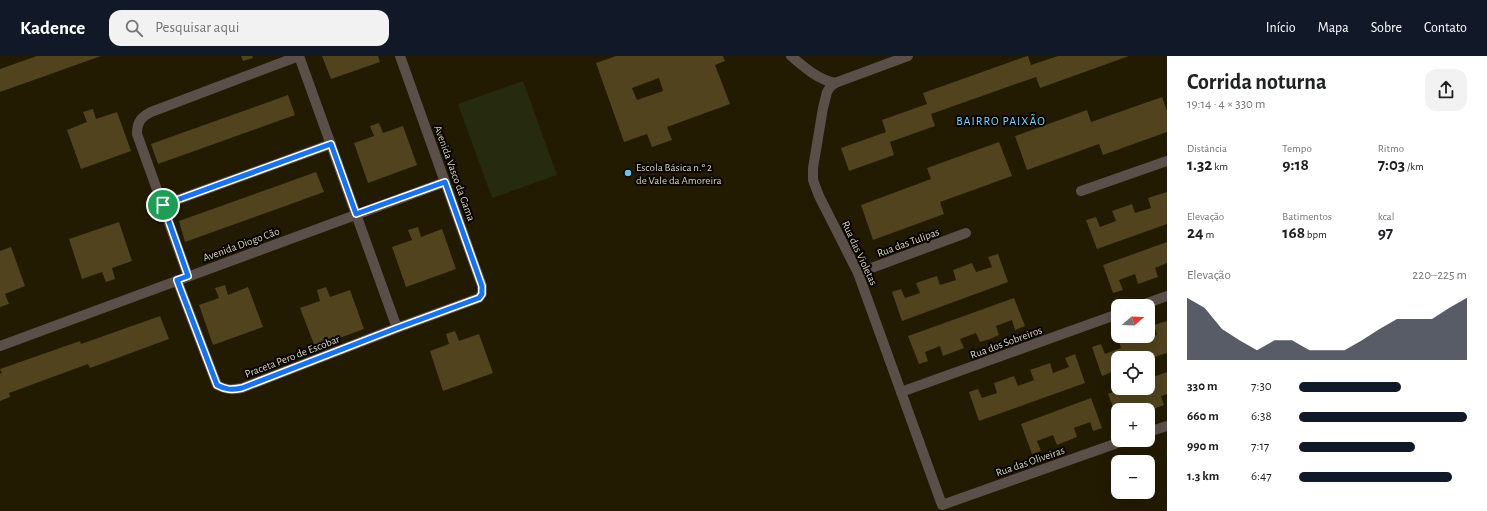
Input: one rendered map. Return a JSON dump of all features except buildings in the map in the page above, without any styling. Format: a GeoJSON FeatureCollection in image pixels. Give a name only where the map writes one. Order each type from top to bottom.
{"type":"FeatureCollection","features":[{"type":"Feature","properties":{"kind":"street"},"geometry":{"type":"LineString","coordinates":[[188,276],[137,134],[140,118],[156,110],[299,56],[397,328]]}},
{"type":"Feature","properties":{"kind":"street","name":"Avenida Vasco da Gama"},"geometry":{"type":"LineString","coordinates":[[400,56],[482,286],[482,294],[479,298]]}},
{"type":"Feature","properties":{"kind":"street"},"geometry":{"type":"LineString","coordinates":[[791,56],[811,73],[826,81],[835,83],[908,56]]}},
{"type":"Feature","properties":{"kind":"street","name":"Rua das Violetas"},"geometry":{"type":"LineString","coordinates":[[835,83],[827,92],[823,108],[813,168],[813,180],[819,196],[858,273],[942,505]]}},
{"type":"Feature","properties":{"kind":"street"},"geometry":{"type":"LineString","coordinates":[[163,205],[331,144]]}},
{"type":"Feature","properties":{"kind":"street"},"geometry":{"type":"LineString","coordinates":[[1081,191],[1167,161]]}},
{"type":"Feature","properties":{"kind":"street","name":"Avenida Diogo Cão"},"geometry":{"type":"LineString","coordinates":[[0,346],[445,182]]}},
{"type":"Feature","properties":{"kind":"street","name":"Rua das Tulipas"},"geometry":{"type":"LineString","coordinates":[[858,273],[966,233]]}},
{"type":"Feature","properties":{"kind":"street","name":"Praceta Pero de Escobar"},"geometry":{"type":"LineString","coordinates":[[177,280],[217,385],[224,389],[234,390],[479,298]]}},
{"type":"Feature","properties":{"kind":"street"},"geometry":{"type":"LineString","coordinates":[[1155,300],[1167,296]]}},
{"type":"Feature","properties":{"kind":"street","name":"Rua dos Sobreiros"},"geometry":{"type":"LineString","coordinates":[[901,392],[1111,317]]}},
{"type":"Feature","properties":{"kind":"street"},"geometry":{"type":"LineString","coordinates":[[1155,430],[1167,426]]}},
{"type":"Feature","properties":{"kind":"street","name":"Rua das Oliveiras"},"geometry":{"type":"LineString","coordinates":[[942,505],[1111,445]]}},
{"type":"Feature","properties":{"kind":"green space"},"geometry":{"type":"Polygon","coordinates":[[[523,81],[557,175],[492,198],[458,104],[523,81]]]}},
{"type":"Feature","properties":{"kind":"place","name":"Escola Básica n.º 2 de Vale da Amoreira"},"geometry":{"type":"Point","coordinates":[628,173]}},
{"type":"Feature","properties":{"kind":"district","name":"BAIRRO PAIXÃO"},"geometry":{"type":"Point","coordinates":[1001,121]}},
{"type":"Feature","properties":{"kind":"route"},"geometry":{"type":"LineString","coordinates":[[331,144],[356,214],[445,182],[482,286],[482,294],[479,298],[242,388],[234,390],[224,389],[217,385],[177,280],[188,276],[163,205],[331,144]]}}]}
